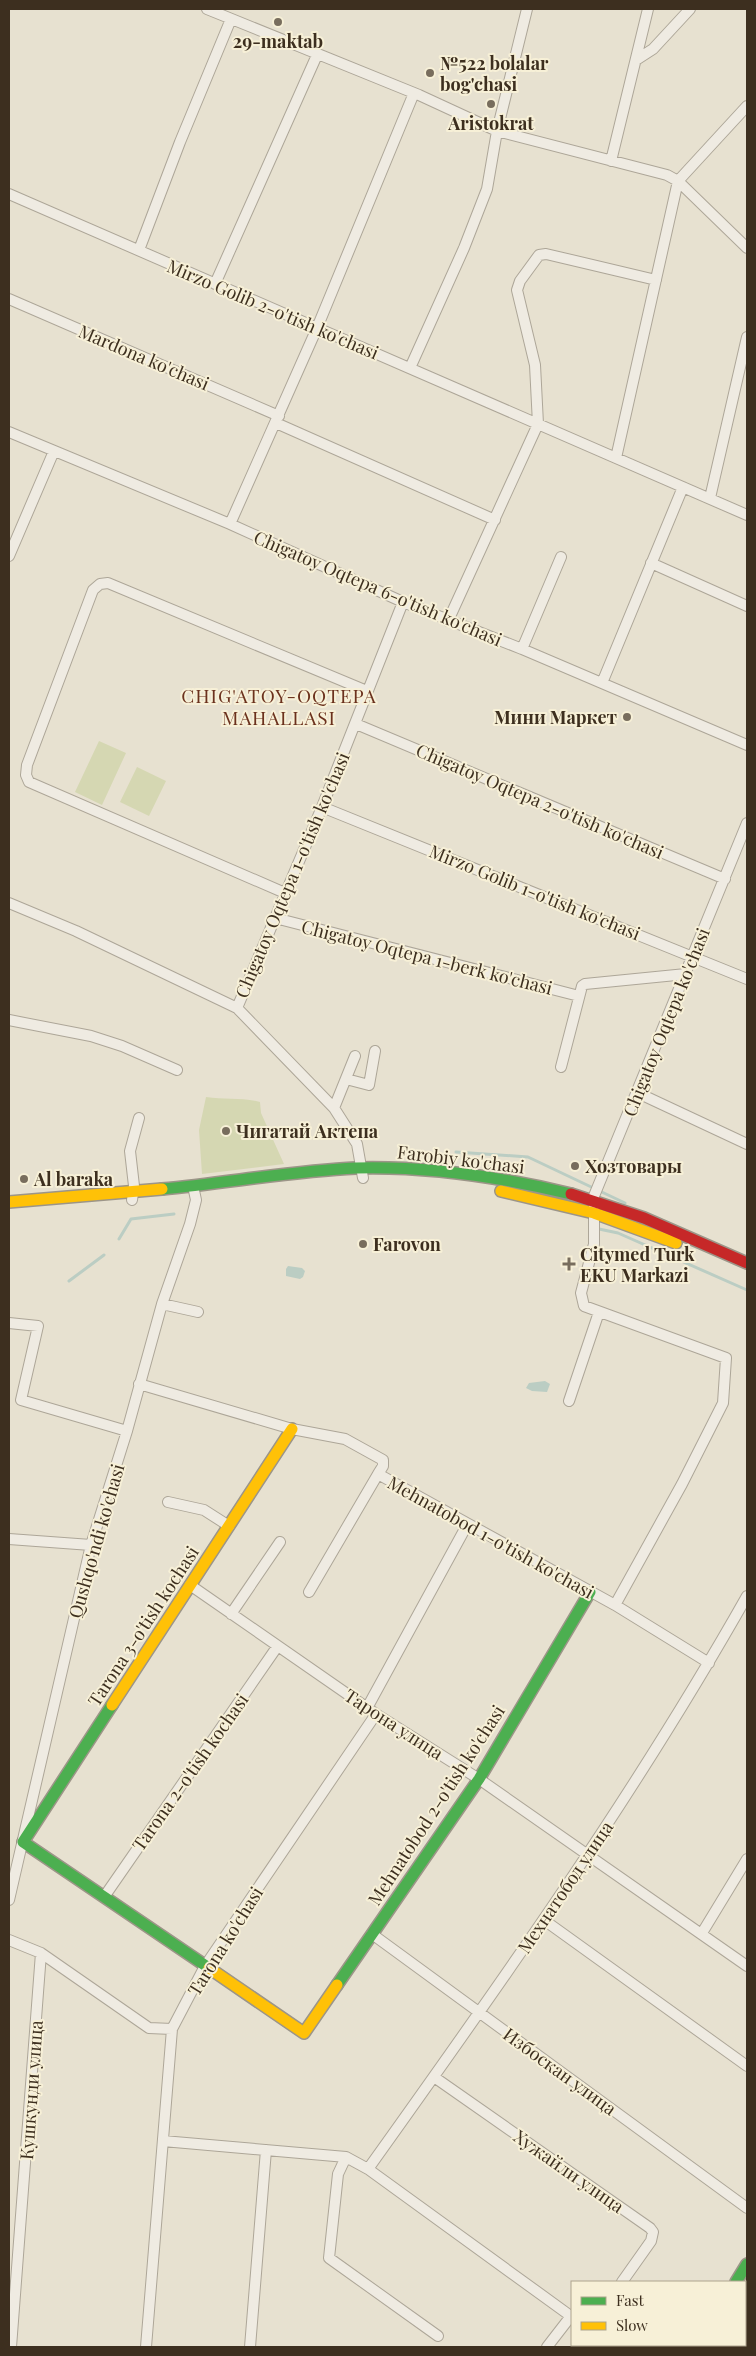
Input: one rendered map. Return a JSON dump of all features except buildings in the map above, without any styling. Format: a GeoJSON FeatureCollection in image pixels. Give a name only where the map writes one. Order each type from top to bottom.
{"type":"FeatureCollection","features":[{"type":"Feature","properties":{"kind":"street"},"geometry":{"type":"LineString","coordinates":[[207,9],[414,93],[498,131],[667,175],[678,182],[747,248]]}},
{"type":"Feature","properties":{"kind":"street"},"geometry":{"type":"LineString","coordinates":[[410,368],[464,248],[487,190],[498,131],[527,9]]}},
{"type":"Feature","properties":{"kind":"street"},"geometry":{"type":"LineString","coordinates":[[610,161],[648,9]]}},
{"type":"Feature","properties":{"kind":"street"},"geometry":{"type":"LineString","coordinates":[[636,60],[653,49],[690,9]]}},
{"type":"Feature","properties":{"kind":"street"},"geometry":{"type":"LineString","coordinates":[[139,250],[180,142],[231,19]]}},
{"type":"Feature","properties":{"kind":"street"},"geometry":{"type":"LineString","coordinates":[[216,284],[317,55]]}},
{"type":"Feature","properties":{"kind":"street"},"geometry":{"type":"LineString","coordinates":[[230,524],[278,420],[414,93]]}},
{"type":"Feature","properties":{"kind":"street"},"geometry":{"type":"LineString","coordinates":[[616,458],[678,182],[747,106]]}},
{"type":"Feature","properties":{"kind":"street","name":"Mirzo Golib 2-o'tish ko'chasi"},"geometry":{"type":"LineString","coordinates":[[9,194],[747,515]]}},
{"type":"Feature","properties":{"kind":"street"},"geometry":{"type":"LineString","coordinates":[[448,621],[538,424],[535,366],[517,287],[539,255],[546,254],[656,280]]}},
{"type":"Feature","properties":{"kind":"street","name":"Mardona ko'chasi"},"geometry":{"type":"LineString","coordinates":[[9,299],[495,520]]}},
{"type":"Feature","properties":{"kind":"street"},"geometry":{"type":"LineString","coordinates":[[710,498],[747,337]]}},
{"type":"Feature","properties":{"kind":"street","name":"Chigatoy Oqtepa 6-o'tish ko'chasi"},"geometry":{"type":"LineString","coordinates":[[9,432],[230,524],[403,602],[522,649],[747,745]]}},
{"type":"Feature","properties":{"kind":"street"},"geometry":{"type":"LineString","coordinates":[[9,556],[13,534],[54,451]]}},
{"type":"Feature","properties":{"kind":"street"},"geometry":{"type":"LineString","coordinates":[[602,683],[683,487]]}},
{"type":"Feature","properties":{"kind":"street"},"geometry":{"type":"LineString","coordinates":[[522,649],[561,557]]}},
{"type":"Feature","properties":{"kind":"street"},"geometry":{"type":"LineString","coordinates":[[651,563],[747,606]]}},
{"type":"Feature","properties":{"kind":"street"},"geometry":{"type":"LineString","coordinates":[[285,893],[31,784],[28,779],[27,765],[93,590],[100,584],[108,583],[367,691]]}},
{"type":"Feature","properties":{"kind":"street","name":"Chigatoy Oqtepa 1-o'tish ko'chasi"},"geometry":{"type":"LineString","coordinates":[[237,1008],[356,724],[367,691],[403,602]]}},
{"type":"Feature","properties":{"kind":"street","name":"Chigatoy Oqtepa 2-o'tish ko'chasi"},"geometry":{"type":"LineString","coordinates":[[356,724],[725,879]]}},
{"type":"Feature","properties":{"kind":"street","name":"Mirzo Golib 1-o'tish ko'chasi"},"geometry":{"type":"LineString","coordinates":[[322,807],[747,979]]}},
{"type":"Feature","properties":{"kind":"street","name":"Chigatoy Oqtepa ko'chasi"},"geometry":{"type":"LineString","coordinates":[[598,1312],[584,1306],[581,1293],[594,1244],[594,1200],[597,1189],[725,879],[743,846],[747,823]]}},
{"type":"Feature","properties":{"kind":"street"},"geometry":{"type":"LineString","coordinates":[[9,903],[76,931],[237,1008],[334,1108],[357,1144],[362,1173]]}},
{"type":"Feature","properties":{"kind":"street","name":"Chigatoy Oqtepa 1-berk ko'chasi"},"geometry":{"type":"LineString","coordinates":[[275,918],[579,996]]}},
{"type":"Feature","properties":{"kind":"street"},"geometry":{"type":"LineString","coordinates":[[561,1067],[582,986],[585,984],[686,974]]}},
{"type":"Feature","properties":{"kind":"street"},"geometry":{"type":"LineString","coordinates":[[9,1020],[91,1036],[122,1046],[177,1070]]}},
{"type":"Feature","properties":{"kind":"street"},"geometry":{"type":"LineString","coordinates":[[346,1079],[369,1085],[376,1051]]}},
{"type":"Feature","properties":{"kind":"street"},"geometry":{"type":"LineString","coordinates":[[334,1108],[355,1056]]}},
{"type":"Feature","properties":{"kind":"street"},"geometry":{"type":"LineString","coordinates":[[638,1093],[747,1144]]}},
{"type":"Feature","properties":{"kind":"street"},"geometry":{"type":"LineString","coordinates":[[133,1195],[130,1152],[139,1118]]}},
{"type":"Feature","properties":{"kind":"street","name":"Farobiy ko'chasi"},"geometry":{"type":"LineString","coordinates":[[9,1202],[194,1190],[332,1169],[491,1189],[676,1243],[747,1275]]}},
{"type":"Feature","properties":{"kind":"street","name":"Farobiy ko'chasi"},"geometry":{"type":"LineString","coordinates":[[362,1173],[410,1169],[547,1188],[594,1200],[629,1212],[747,1263]]}},
{"type":"Feature","properties":{"kind":"street","name":"Qushqo'ndi ko'chasi"},"geometry":{"type":"LineString","coordinates":[[9,1900],[91,1545],[127,1431],[162,1304],[190,1224],[196,1200],[194,1190]]}},
{"type":"Feature","properties":{"kind":"street","name":"Farobiy ko'chasi"},"geometry":{"type":"LineString","coordinates":[[9,1211],[133,1195]]}},
{"type":"Feature","properties":{"kind":"street"},"geometry":{"type":"LineString","coordinates":[[162,1304],[198,1312]]}},
{"type":"Feature","properties":{"kind":"street"},"geometry":{"type":"LineString","coordinates":[[569,1401],[598,1312],[726,1358],[723,1403],[682,1484],[615,1606]]}},
{"type":"Feature","properties":{"kind":"street"},"geometry":{"type":"LineString","coordinates":[[9,1324],[38,1326],[21,1400],[127,1431]]}},
{"type":"Feature","properties":{"kind":"street","name":"Mehnatobod 1-o'tish ko'chasi"},"geometry":{"type":"LineString","coordinates":[[139,1384],[292,1429],[345,1439],[357,1444],[382,1460],[382,1466],[378,1474],[615,1606],[709,1663]]}},
{"type":"Feature","properties":{"kind":"street","name":"Tarona 3-o'tish kochasi"},"geometry":{"type":"LineString","coordinates":[[23,1842],[292,1429]]}},
{"type":"Feature","properties":{"kind":"street"},"geometry":{"type":"LineString","coordinates":[[309,1592],[378,1474]]}},
{"type":"Feature","properties":{"kind":"street"},"geometry":{"type":"LineString","coordinates":[[168,1502],[204,1510],[229,1526]]}},
{"type":"Feature","properties":{"kind":"street","name":"Tarona ko'chasi"},"geometry":{"type":"LineString","coordinates":[[146,2347],[172,2029],[205,1966],[372,1711],[467,1524]]}},
{"type":"Feature","properties":{"kind":"street"},"geometry":{"type":"LineString","coordinates":[[9,1539],[91,1545]]}},
{"type":"Feature","properties":{"kind":"street"},"geometry":{"type":"LineString","coordinates":[[231,1614],[280,1542]]}},
{"type":"Feature","properties":{"kind":"street","name":"Тарона улица"},"geometry":{"type":"LineString","coordinates":[[190,1585],[372,1711],[479,1778],[747,1966]]}},
{"type":"Feature","properties":{"kind":"street","name":"Mehnatobod 2-o'tish ko'chasi"},"geometry":{"type":"LineString","coordinates":[[205,1966],[304,2033],[479,1778],[590,1592]]}},
{"type":"Feature","properties":{"kind":"street","name":"Мехнатобод улица"},"geometry":{"type":"LineString","coordinates":[[368,2169],[588,1856],[709,1663],[747,1596]]}},
{"type":"Feature","properties":{"kind":"street","name":"Tarona 2-o'tish kochasi"},"geometry":{"type":"LineString","coordinates":[[104,1897],[277,1646]]}},
{"type":"Feature","properties":{"kind":"street"},"geometry":{"type":"LineString","coordinates":[[23,1842],[205,1966]]}},
{"type":"Feature","properties":{"kind":"street"},"geometry":{"type":"LineString","coordinates":[[702,1933],[747,1859]]}},
{"type":"Feature","properties":{"kind":"street"},"geometry":{"type":"LineString","coordinates":[[544,1920],[747,2066]]}},
{"type":"Feature","properties":{"kind":"street","name":"Избоскан улица"},"geometry":{"type":"LineString","coordinates":[[372,1934],[747,2208]]}},
{"type":"Feature","properties":{"kind":"street"},"geometry":{"type":"LineString","coordinates":[[9,1940],[41,1953],[148,2028],[172,2029]]}},
{"type":"Feature","properties":{"kind":"street","name":"Кушкунди улица"},"geometry":{"type":"LineString","coordinates":[[11,2347],[11,2319],[41,1953]]}},
{"type":"Feature","properties":{"kind":"street","name":"Хужайли улица"},"geometry":{"type":"LineString","coordinates":[[434,2076],[650,2228],[653,2232],[651,2241],[623,2281]]}},
{"type":"Feature","properties":{"kind":"street"},"geometry":{"type":"LineString","coordinates":[[164,2141],[346,2157],[368,2169],[571,2316],[547,2347]]}},
{"type":"Feature","properties":{"kind":"street"},"geometry":{"type":"LineString","coordinates":[[250,2347],[266,2150]]}},
{"type":"Feature","properties":{"kind":"street"},"geometry":{"type":"LineString","coordinates":[[346,2157],[338,2174],[329,2258],[438,2336]]}},
{"type":"Feature","properties":{"kind":"street"},"geometry":{"type":"LineString","coordinates":[[737,2281],[747,2264]]}},
{"type":"Feature","properties":{"kind":"green space"},"geometry":{"type":"Polygon","coordinates":[[[99,741],[126,753],[102,805],[75,792],[99,741]]]}},
{"type":"Feature","properties":{"kind":"green space"},"geometry":{"type":"Polygon","coordinates":[[[137,767],[166,781],[149,816],[120,802],[137,767]]]}},
{"type":"Feature","properties":{"kind":"green space"},"geometry":{"type":"Polygon","coordinates":[[[206,1097],[260,1102],[261,1113],[284,1164],[202,1174],[199,1130],[206,1097]]]}},
{"type":"Feature","properties":{"kind":"shaded area"},"geometry":{"type":"Polygon","coordinates":[[[288,1266],[302,1268],[305,1271],[303,1277],[300,1279],[286,1276],[288,1266]]]}},
{"type":"Feature","properties":{"kind":"shaded area"},"geometry":{"type":"Polygon","coordinates":[[[545,1381],[550,1384],[547,1392],[532,1391],[526,1388],[529,1383],[545,1381]]]}},
{"type":"Feature","properties":{"kind":"waterway"},"geometry":{"type":"LineString","coordinates":[[456,1152],[528,1157],[625,1203]]}},
{"type":"Feature","properties":{"kind":"waterway"},"geometry":{"type":"LineString","coordinates":[[119,1239],[131,1219],[174,1214]]}},
{"type":"Feature","properties":{"kind":"waterway"},"geometry":{"type":"LineString","coordinates":[[599,1229],[618,1233],[747,1290]]}},
{"type":"Feature","properties":{"kind":"waterway"},"geometry":{"type":"LineString","coordinates":[[69,1281],[104,1255]]}},
{"type":"Feature","properties":{"kind":"traffic: fast"},"geometry":{"type":"LineString","coordinates":[[162,1189],[307,1172],[383,1168],[464,1174],[518,1182],[571,1194]]}},
{"type":"Feature","properties":{"kind":"traffic: fast"},"geometry":{"type":"LineString","coordinates":[[337,1985],[479,1779],[590,1592]]}},
{"type":"Feature","properties":{"kind":"traffic: fast"},"geometry":{"type":"LineString","coordinates":[[112,1705],[23,1842],[209,1968]]}},
{"type":"Feature","properties":{"kind":"traffic: fast"},"geometry":{"type":"LineString","coordinates":[[737,2281],[747,2264]]}},
{"type":"Feature","properties":{"kind":"traffic: slow"},"geometry":{"type":"LineString","coordinates":[[9,1202],[162,1189]]}},
{"type":"Feature","properties":{"kind":"traffic: slow"},"geometry":{"type":"LineString","coordinates":[[501,1191],[594,1213],[676,1243]]}},
{"type":"Feature","properties":{"kind":"traffic: slow"},"geometry":{"type":"LineString","coordinates":[[112,1705],[292,1429]]}},
{"type":"Feature","properties":{"kind":"traffic: slow"},"geometry":{"type":"LineString","coordinates":[[209,1968],[304,2033],[337,1985]]}},
{"type":"Feature","properties":{"kind":"traffic: jam"},"geometry":{"type":"LineString","coordinates":[[571,1194],[644,1218],[747,1263]]}},
{"type":"Feature","properties":{"kind":"place","name":"29-maktab"},"geometry":{"type":"Point","coordinates":[278,22]}},
{"type":"Feature","properties":{"kind":"place","name":"№522 bolalar bog'chasi"},"geometry":{"type":"Point","coordinates":[430,73]}},
{"type":"Feature","properties":{"kind":"place","name":"Aristokrat"},"geometry":{"type":"Point","coordinates":[491,104]}},
{"type":"Feature","properties":{"kind":"place","name":"Мини Маркет"},"geometry":{"type":"Point","coordinates":[627,717]}},
{"type":"Feature","properties":{"kind":"place","name":"Чигатай Актепа"},"geometry":{"type":"Point","coordinates":[226,1131]}},
{"type":"Feature","properties":{"kind":"place","name":"Хозтовары"},"geometry":{"type":"Point","coordinates":[575,1166]}},
{"type":"Feature","properties":{"kind":"place","name":"Al baraka"},"geometry":{"type":"Point","coordinates":[24,1179]}},
{"type":"Feature","properties":{"kind":"place","name":"Farovon"},"geometry":{"type":"Point","coordinates":[363,1244]}},
{"type":"Feature","properties":{"kind":"place","name":"Citymed Turk EKU Markazi"},"geometry":{"type":"Point","coordinates":[569,1264]}},
{"type":"Feature","properties":{"kind":"district","name":"CHIG'ATOY-OQTEPA MAHALLASI"},"geometry":{"type":"Point","coordinates":[279,706]}}]}
